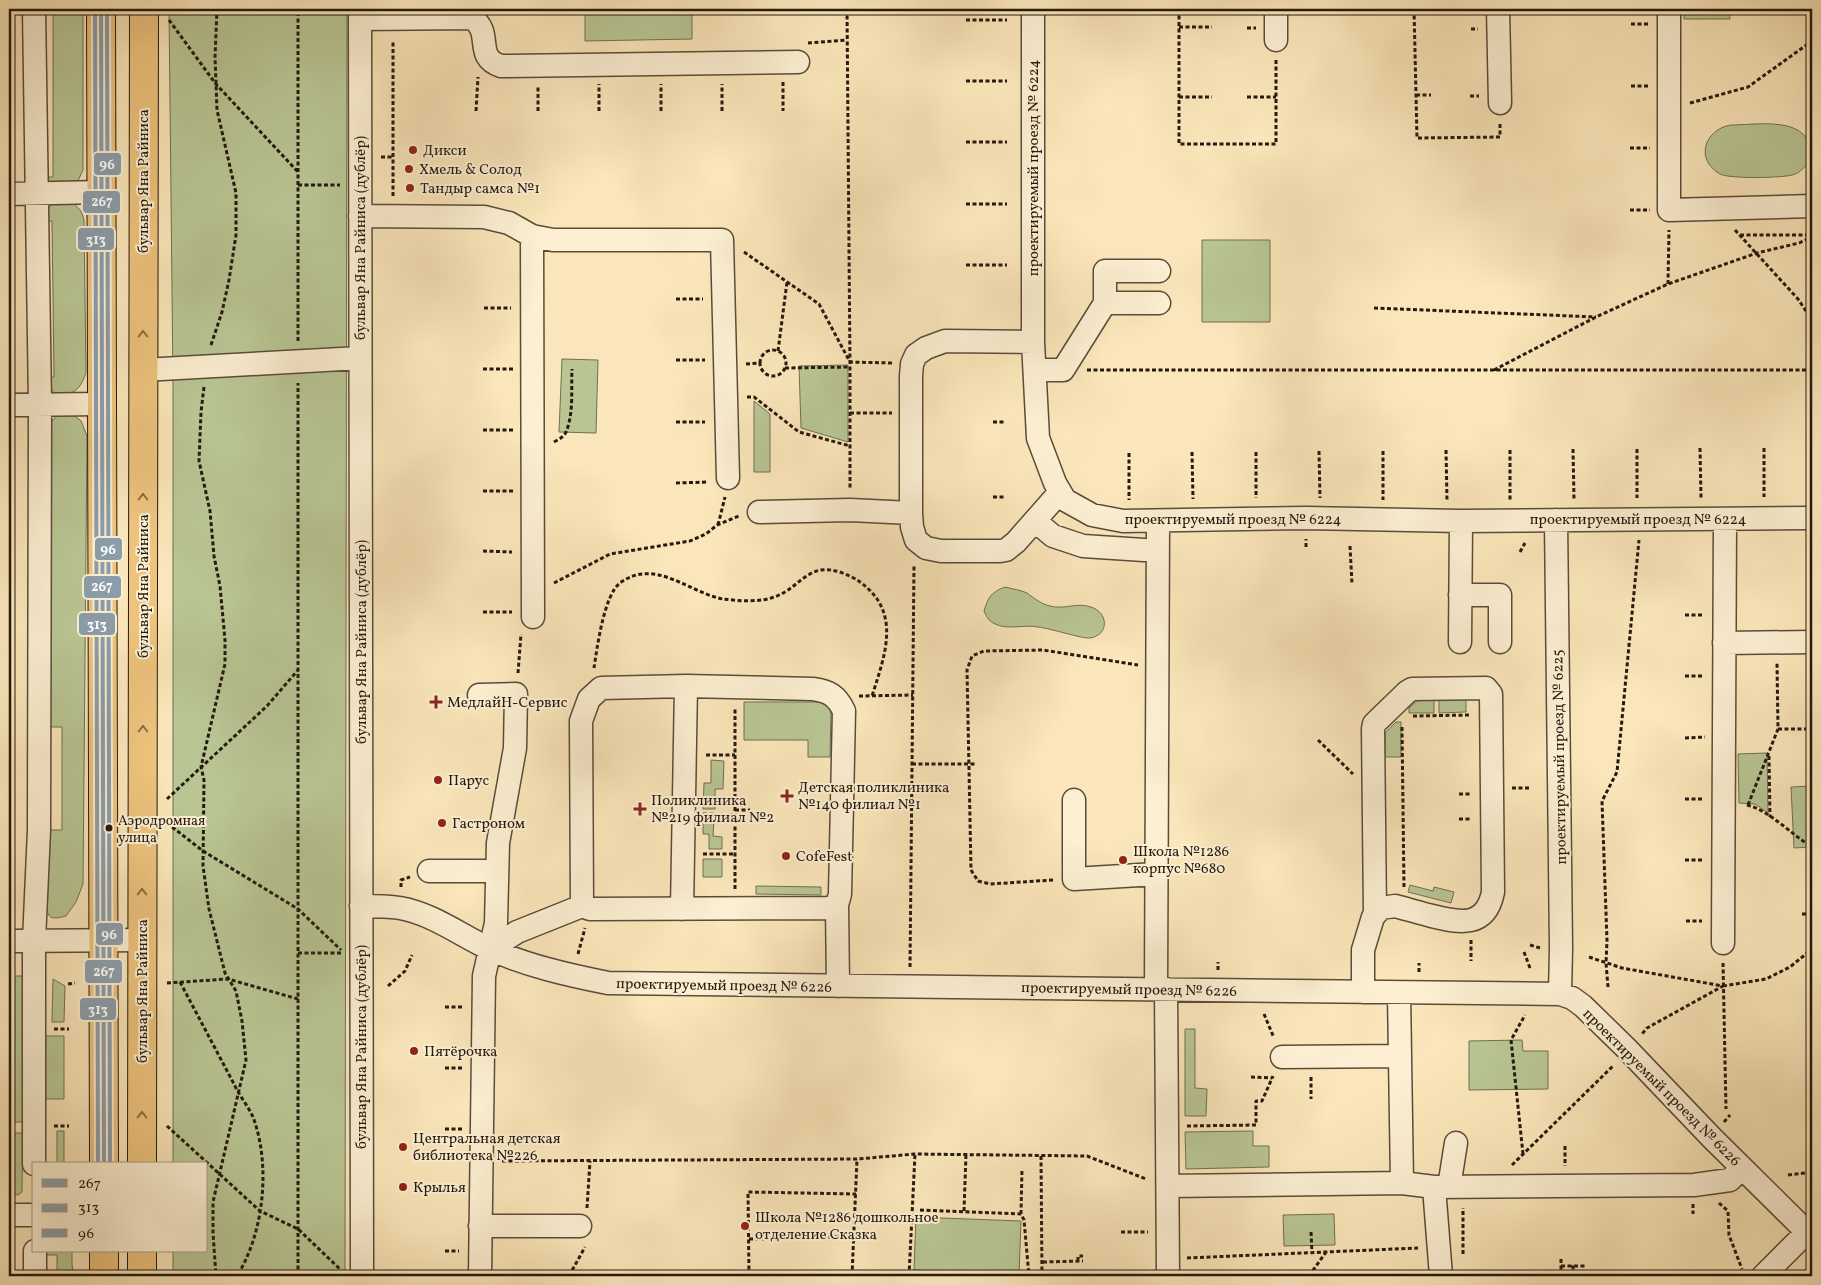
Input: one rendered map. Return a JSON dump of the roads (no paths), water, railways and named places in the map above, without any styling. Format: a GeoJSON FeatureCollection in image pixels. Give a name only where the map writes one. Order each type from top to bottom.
{"type":"FeatureCollection","features":[{"type":"Feature","properties":{"kind":"main road"},"geometry":{"type":"LineString","coordinates":[[101,9],[104,1162]]}},
{"type":"Feature","properties":{"kind":"main road","name":"бульвар Яна Райниса"},"geometry":{"type":"LineString","coordinates":[[142,1162],[143,370],[155,13]]}},
{"type":"Feature","properties":{"kind":"main road"},"geometry":{"type":"LineString","coordinates":[[104,1252],[104,1276]]}},
{"type":"Feature","properties":{"kind":"main road"},"geometry":{"type":"LineString","coordinates":[[142,1252],[142,1276]]}},
{"type":"Feature","properties":{"kind":"street"},"geometry":{"type":"LineString","coordinates":[[34,9],[40,405],[39,830],[34,941],[34,1162]]}},
{"type":"Feature","properties":{"kind":"street","name":"проектируемый проезд № 6224"},"geometry":{"type":"LineString","coordinates":[[1033,9],[1034,342],[1038,438],[1065,500],[1092,515],[1123,521],[1306,518],[1461,521],[1812,518]]}},
{"type":"Feature","properties":{"kind":"street"},"geometry":{"type":"LineString","coordinates":[[1276,9],[1276,40]]}},
{"type":"Feature","properties":{"kind":"street"},"geometry":{"type":"LineString","coordinates":[[1498,9],[1500,103]]}},
{"type":"Feature","properties":{"kind":"street"},"geometry":{"type":"LineString","coordinates":[[1669,9],[1669,210],[1812,206]]}},
{"type":"Feature","properties":{"kind":"street"},"geometry":{"type":"LineString","coordinates":[[360,14],[472,18],[479,23],[483,30],[485,52],[488,58],[494,64],[501,66],[791,62]]}},
{"type":"Feature","properties":{"kind":"street","name":"бульвар Яна Райниса (дублёр)"},"geometry":{"type":"LineString","coordinates":[[360,14],[362,1276]]}},
{"type":"Feature","properties":{"kind":"street"},"geometry":{"type":"LineString","coordinates":[[9,194],[101,192]]}},
{"type":"Feature","properties":{"kind":"street"},"geometry":{"type":"LineString","coordinates":[[360,216],[484,217],[510,223],[532,236],[553,240],[722,240],[728,480]]}},
{"type":"Feature","properties":{"kind":"street"},"geometry":{"type":"LineString","coordinates":[[532,236],[533,615]]}},
{"type":"Feature","properties":{"kind":"street"},"geometry":{"type":"LineString","coordinates":[[1035,370],[1064,370],[1105,303],[1105,271],[1159,271]]}},
{"type":"Feature","properties":{"kind":"street"},"geometry":{"type":"LineString","coordinates":[[1105,303],[1159,303]]}},
{"type":"Feature","properties":{"kind":"street"},"geometry":{"type":"LineString","coordinates":[[1034,342],[945,341],[926,348],[916,355],[912,364],[912,527],[916,540],[926,548],[941,551],[1000,551],[1011,546],[1060,492]]}},
{"type":"Feature","properties":{"kind":"street"},"geometry":{"type":"LineString","coordinates":[[143,370],[360,358]]}},
{"type":"Feature","properties":{"kind":"street"},"geometry":{"type":"LineString","coordinates":[[9,405],[102,404]]}},
{"type":"Feature","properties":{"kind":"street"},"geometry":{"type":"LineString","coordinates":[[759,512],[850,510],[911,513]]}},
{"type":"Feature","properties":{"kind":"street"},"geometry":{"type":"LineString","coordinates":[[1723,942],[1725,519]]}},
{"type":"Feature","properties":{"kind":"street","name":"проектируемый проезд № 6225"},"geometry":{"type":"LineString","coordinates":[[1556,520],[1560,994]]}},
{"type":"Feature","properties":{"kind":"street"},"geometry":{"type":"LineString","coordinates":[[1034,521],[1053,536],[1083,546],[1144,550]]}},
{"type":"Feature","properties":{"kind":"street"},"geometry":{"type":"LineString","coordinates":[[1158,521],[1156,874],[1161,989],[1159,1183],[1175,1267]]}},
{"type":"Feature","properties":{"kind":"street"},"geometry":{"type":"LineString","coordinates":[[1460,642],[1461,521]]}},
{"type":"Feature","properties":{"kind":"street"},"geometry":{"type":"LineString","coordinates":[[1460,595],[1500,595],[1500,642]]}},
{"type":"Feature","properties":{"kind":"street"},"geometry":{"type":"LineString","coordinates":[[1724,643],[1812,642]]}},
{"type":"Feature","properties":{"kind":"street"},"geometry":{"type":"LineString","coordinates":[[682,909],[686,686]]}},
{"type":"Feature","properties":{"kind":"street"},"geometry":{"type":"LineString","coordinates":[[582,906],[581,721],[589,699],[601,688],[686,686],[824,690],[834,696],[844,711],[840,894],[837,905],[838,986]]}},
{"type":"Feature","properties":{"kind":"street"},"geometry":{"type":"LineString","coordinates":[[1363,992],[1363,950],[1375,913],[1373,727],[1378,719],[1402,706],[1410,690],[1415,688],[1483,688],[1488,690],[1491,694],[1493,892],[1491,902],[1483,914],[1465,922],[1454,922],[1387,906],[1375,913]]}},
{"type":"Feature","properties":{"kind":"street"},"geometry":{"type":"LineString","coordinates":[[479,695],[516,694],[515,748],[498,843],[496,922],[484,976],[480,1276]]}},
{"type":"Feature","properties":{"kind":"street"},"geometry":{"type":"LineString","coordinates":[[1074,800],[1074,879],[1156,874]]}},
{"type":"Feature","properties":{"kind":"street"},"geometry":{"type":"LineString","coordinates":[[429,871],[497,872]]}},
{"type":"Feature","properties":{"kind":"street"},"geometry":{"type":"LineString","coordinates":[[491,949],[517,932],[582,906],[590,908],[735,909],[828,908],[837,905]]}},
{"type":"Feature","properties":{"kind":"street","name":"проектируемый проезд № 6226"},"geometry":{"type":"LineString","coordinates":[[361,906],[399,908],[423,915],[447,925],[491,949],[553,972],[608,984],[1560,994],[1572,998],[1583,1006],[1809,1234]]}},
{"type":"Feature","properties":{"kind":"street"},"geometry":{"type":"LineString","coordinates":[[9,941],[142,940]]}},
{"type":"Feature","properties":{"kind":"street"},"geometry":{"type":"LineString","coordinates":[[1399,993],[1402,1182]]}},
{"type":"Feature","properties":{"kind":"street"},"geometry":{"type":"LineString","coordinates":[[1282,1057],[1400,1056]]}},
{"type":"Feature","properties":{"kind":"street"},"geometry":{"type":"LineString","coordinates":[[1441,1276],[1438,1247],[1456,1143]]}},
{"type":"Feature","properties":{"kind":"street"},"geometry":{"type":"LineString","coordinates":[[1159,1183],[1402,1182],[1448,1187],[1694,1185],[1730,1180],[1742,1168]]}},
{"type":"Feature","properties":{"kind":"street"},"geometry":{"type":"LineString","coordinates":[[9,1215],[32,1215]]}},
{"type":"Feature","properties":{"kind":"street"},"geometry":{"type":"LineString","coordinates":[[480,1226],[580,1226]]}},
{"type":"Feature","properties":{"kind":"street"},"geometry":{"type":"LineString","coordinates":[[1764,1276],[1809,1234]]}},
{"type":"Feature","properties":{"kind":"street"},"geometry":{"type":"LineString","coordinates":[[35,1252],[35,1276]]}},
{"type":"Feature","properties":{"kind":"place","name":"Дикси"},"geometry":{"type":"Point","coordinates":[413,150]}},
{"type":"Feature","properties":{"kind":"place","name":"Хмель & Солод"},"geometry":{"type":"Point","coordinates":[409,169]}},
{"type":"Feature","properties":{"kind":"place","name":"Тандыр самса №1"},"geometry":{"type":"Point","coordinates":[410,188]}},
{"type":"Feature","properties":{"kind":"place","name":"МедлайН-Сервис"},"geometry":{"type":"Point","coordinates":[436,702]}},
{"type":"Feature","properties":{"kind":"place","name":"Парус"},"geometry":{"type":"Point","coordinates":[438,780]}},
{"type":"Feature","properties":{"kind":"place","name":"Детская поликлиника №140 филиал №1"},"geometry":{"type":"Point","coordinates":[787,796]}},
{"type":"Feature","properties":{"kind":"place","name":"Поликлиника №219 филиал №2"},"geometry":{"type":"Point","coordinates":[640,809]}},
{"type":"Feature","properties":{"kind":"place","name":"Гастроном"},"geometry":{"type":"Point","coordinates":[442,823]}},
{"type":"Feature","properties":{"kind":"place","name":"Аэродромная улица"},"geometry":{"type":"Point","coordinates":[109,828]}},
{"type":"Feature","properties":{"kind":"place","name":"CofeFest"},"geometry":{"type":"Point","coordinates":[786,856]}},
{"type":"Feature","properties":{"kind":"place","name":"Школа №1286 корпус №680"},"geometry":{"type":"Point","coordinates":[1123,860]}},
{"type":"Feature","properties":{"kind":"place","name":"Пятёрочка"},"geometry":{"type":"Point","coordinates":[414,1051]}},
{"type":"Feature","properties":{"kind":"place","name":"Центральная детская библиотека №226"},"geometry":{"type":"Point","coordinates":[403,1147]}},
{"type":"Feature","properties":{"kind":"place","name":"Крылья"},"geometry":{"type":"Point","coordinates":[403,1187]}},
{"type":"Feature","properties":{"kind":"place","name":"Школа №1286 дошкольное отделение Сказка"},"geometry":{"type":"Point","coordinates":[745,1226]}}]}
